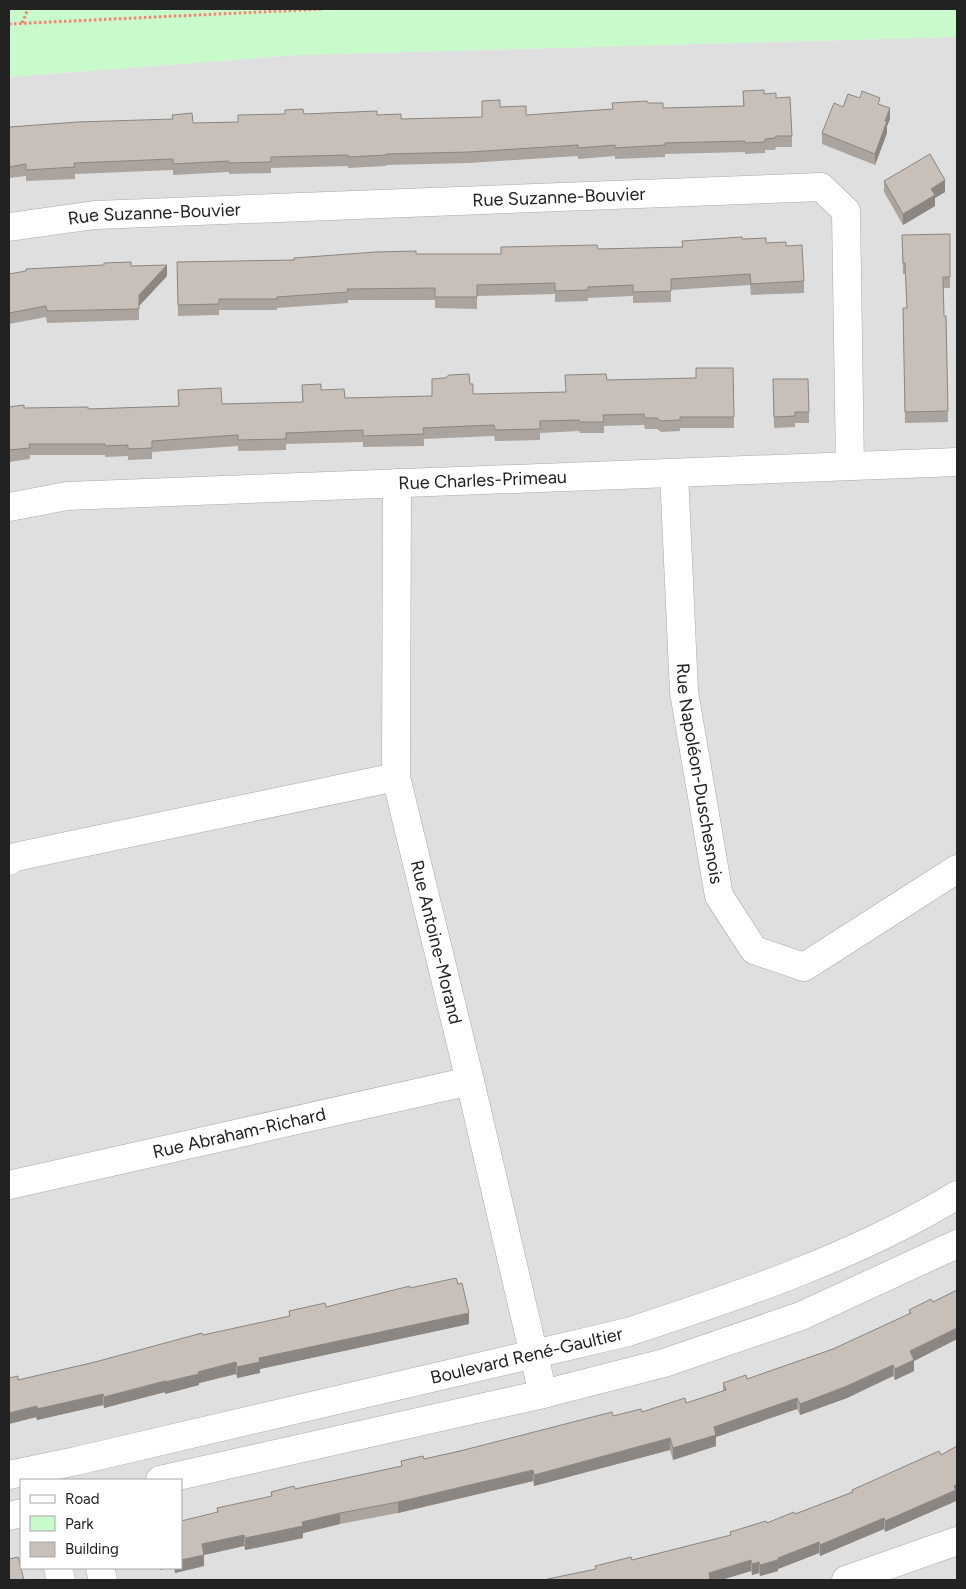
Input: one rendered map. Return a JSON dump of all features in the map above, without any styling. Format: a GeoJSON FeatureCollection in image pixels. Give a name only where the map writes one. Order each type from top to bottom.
{"type":"FeatureCollection","features":[{"type":"Feature","properties":{"kind":"street","name":"Rue Suzanne-Bouvier"},"geometry":{"type":"LineString","coordinates":[[9,227],[95,215],[822,187],[846,211],[850,466]]}},
{"type":"Feature","properties":{"kind":"street","name":"Rue Charles-Primeau"},"geometry":{"type":"LineString","coordinates":[[9,506],[67,496],[957,462]]}},
{"type":"Feature","properties":{"kind":"street","name":"Rue Napoléon-Duschesnois"},"geometry":{"type":"LineString","coordinates":[[674,472],[684,692],[689,722],[719,896],[754,950],[804,967],[957,869]]}},
{"type":"Feature","properties":{"kind":"street","name":"Rue Antoine-Morand"},"geometry":{"type":"LineString","coordinates":[[397,483],[396,777],[470,1081],[543,1394]]}},
{"type":"Feature","properties":{"kind":"street"},"geometry":{"type":"LineString","coordinates":[[9,861],[15,857],[396,777]]}},
{"type":"Feature","properties":{"kind":"street","name":"Rue Abraham-Richard"},"geometry":{"type":"LineString","coordinates":[[9,1185],[470,1081]]}},
{"type":"Feature","properties":{"kind":"street","name":"Boulevard René-Gaultier"},"geometry":{"type":"LineString","coordinates":[[25,1475],[79,1470],[628,1332],[716,1304],[797,1274],[870,1241],[957,1195]]}},
{"type":"Feature","properties":{"kind":"street"},"geometry":{"type":"LineString","coordinates":[[164,1479],[543,1394],[664,1364],[801,1316],[957,1244]]}},
{"type":"Feature","properties":{"kind":"street"},"geometry":{"type":"LineString","coordinates":[[846,1580],[957,1541]]}},
{"type":"Feature","properties":{"kind":"path"},"geometry":{"type":"LineString","coordinates":[[22,23],[28,9]]}},
{"type":"Feature","properties":{"kind":"path"},"geometry":{"type":"LineString","coordinates":[[9,24],[322,9]]}},
{"type":"Feature","properties":{"kind":"shaded area"},"geometry":{"type":"Polygon","coordinates":[[[957,37],[957,1580],[9,1580],[9,77],[298,55],[957,37]]]}},
{"type":"Feature","properties":{"kind":"green space"},"geometry":{"type":"Polygon","coordinates":[[[9,9],[957,9],[957,37],[298,55],[9,77],[9,9]]]}},
{"type":"Feature","properties":{"kind":"building"},"geometry":{"type":"Polygon","coordinates":[[[764,90],[764,94],[776,93],[776,98],[790,97],[792,136],[776,136],[775,138],[765,139],[765,142],[745,143],[745,141],[665,143],[665,145],[615,148],[615,145],[578,148],[578,145],[348,157],[348,155],[271,157],[271,162],[229,163],[229,161],[173,164],[173,159],[74,163],[75,167],[26,170],[26,164],[9,167],[9,127],[78,122],[173,119],[172,115],[192,113],[193,123],[238,122],[238,115],[285,114],[285,110],[303,109],[304,114],[377,111],[377,115],[401,114],[401,119],[482,117],[482,101],[500,100],[500,107],[526,106],[526,115],[613,109],[612,103],[647,101],[648,103],[663,103],[663,108],[744,106],[743,91],[764,90]]]}},
{"type":"Feature","properties":{"kind":"building"},"geometry":{"type":"Polygon","coordinates":[[[862,91],[880,98],[878,104],[890,108],[875,154],[822,133],[834,103],[843,107],[848,94],[860,98],[862,91]]]}},
{"type":"Feature","properties":{"kind":"building"},"geometry":{"type":"Polygon","coordinates":[[[930,154],[945,180],[931,189],[935,195],[903,214],[884,181],[930,154]]]}},
{"type":"Feature","properties":{"kind":"building"},"geometry":{"type":"Polygon","coordinates":[[[950,234],[950,277],[943,277],[944,316],[946,316],[948,411],[905,412],[903,308],[907,308],[902,235],[950,234]]]}},
{"type":"Feature","properties":{"kind":"building"},"geometry":{"type":"Polygon","coordinates":[[[742,237],[742,239],[766,238],[766,243],[786,242],[786,246],[802,245],[804,281],[751,284],[750,274],[671,279],[671,291],[633,292],[633,285],[588,287],[588,290],[555,291],[555,283],[477,285],[477,297],[435,297],[435,288],[347,289],[348,292],[277,297],[277,299],[219,299],[219,304],[178,305],[177,262],[294,260],[294,258],[416,251],[416,254],[501,254],[501,247],[597,245],[598,249],[683,247],[682,241],[742,237]]]}},
{"type":"Feature","properties":{"kind":"building"},"geometry":{"type":"Polygon","coordinates":[[[131,262],[131,266],[167,265],[139,295],[139,309],[47,311],[46,306],[9,313],[9,274],[26,271],[26,269],[131,262]]]}},
{"type":"Feature","properties":{"kind":"building"},"geometry":{"type":"Polygon","coordinates":[[[696,368],[733,368],[734,417],[680,417],[680,420],[661,421],[657,418],[645,418],[644,414],[603,415],[604,422],[580,422],[579,420],[540,421],[540,429],[495,430],[494,425],[423,428],[424,434],[363,436],[363,430],[286,433],[286,439],[238,440],[238,435],[152,441],[152,448],[128,449],[128,445],[105,446],[105,444],[29,444],[30,448],[9,450],[9,407],[24,405],[24,408],[88,407],[88,409],[179,406],[178,390],[221,388],[222,404],[303,402],[302,385],[321,384],[321,390],[344,389],[345,398],[432,396],[432,379],[445,378],[449,375],[469,374],[470,384],[473,384],[473,394],[566,392],[565,375],[606,374],[607,380],[696,378],[696,368]]]}},
{"type":"Feature","properties":{"kind":"building"},"geometry":{"type":"Polygon","coordinates":[[[773,379],[808,379],[809,412],[795,412],[795,416],[774,417],[773,379]]]}},
{"type":"Feature","properties":{"kind":"building"},"geometry":{"type":"Polygon","coordinates":[[[456,1278],[458,1284],[462,1283],[469,1313],[259,1358],[260,1362],[237,1367],[236,1362],[198,1372],[199,1374],[104,1397],[103,1394],[37,1409],[37,1406],[9,1413],[9,1378],[18,1376],[18,1380],[95,1362],[202,1333],[203,1335],[290,1316],[289,1311],[325,1303],[326,1307],[410,1286],[410,1288],[456,1278]]]}},
{"type":"Feature","properties":{"kind":"building"},"geometry":{"type":"Polygon","coordinates":[[[957,1290],[957,1328],[910,1351],[914,1360],[895,1369],[893,1365],[847,1386],[800,1404],[797,1398],[714,1427],[716,1435],[673,1448],[670,1438],[534,1475],[533,1470],[398,1502],[302,1522],[303,1526],[245,1538],[244,1535],[202,1544],[204,1555],[182,1560],[182,1521],[218,1512],[217,1508],[272,1496],[271,1492],[294,1486],[295,1489],[402,1466],[401,1461],[423,1456],[424,1459],[460,1451],[612,1412],[613,1416],[641,1409],[642,1412],[685,1398],[686,1403],[726,1390],[723,1383],[746,1375],[747,1379],[833,1349],[911,1313],[909,1310],[931,1299],[933,1302],[957,1290]]]}},
{"type":"Feature","properties":{"kind":"building"},"geometry":{"type":"Polygon","coordinates":[[[957,1446],[957,1484],[954,1486],[956,1490],[885,1521],[884,1518],[820,1545],[819,1542],[778,1558],[778,1560],[760,1565],[759,1562],[752,1564],[751,1560],[709,1573],[710,1579],[706,1580],[543,1580],[596,1569],[595,1566],[631,1557],[632,1560],[731,1535],[730,1532],[766,1521],[767,1523],[794,1512],[795,1514],[853,1492],[852,1490],[939,1451],[941,1455],[957,1446]]]}},
{"type":"Feature","properties":{"kind":"building"},"geometry":{"type":"Polygon","coordinates":[[[18,1557],[24,1580],[9,1580],[9,1559],[18,1557]]]}}]}
